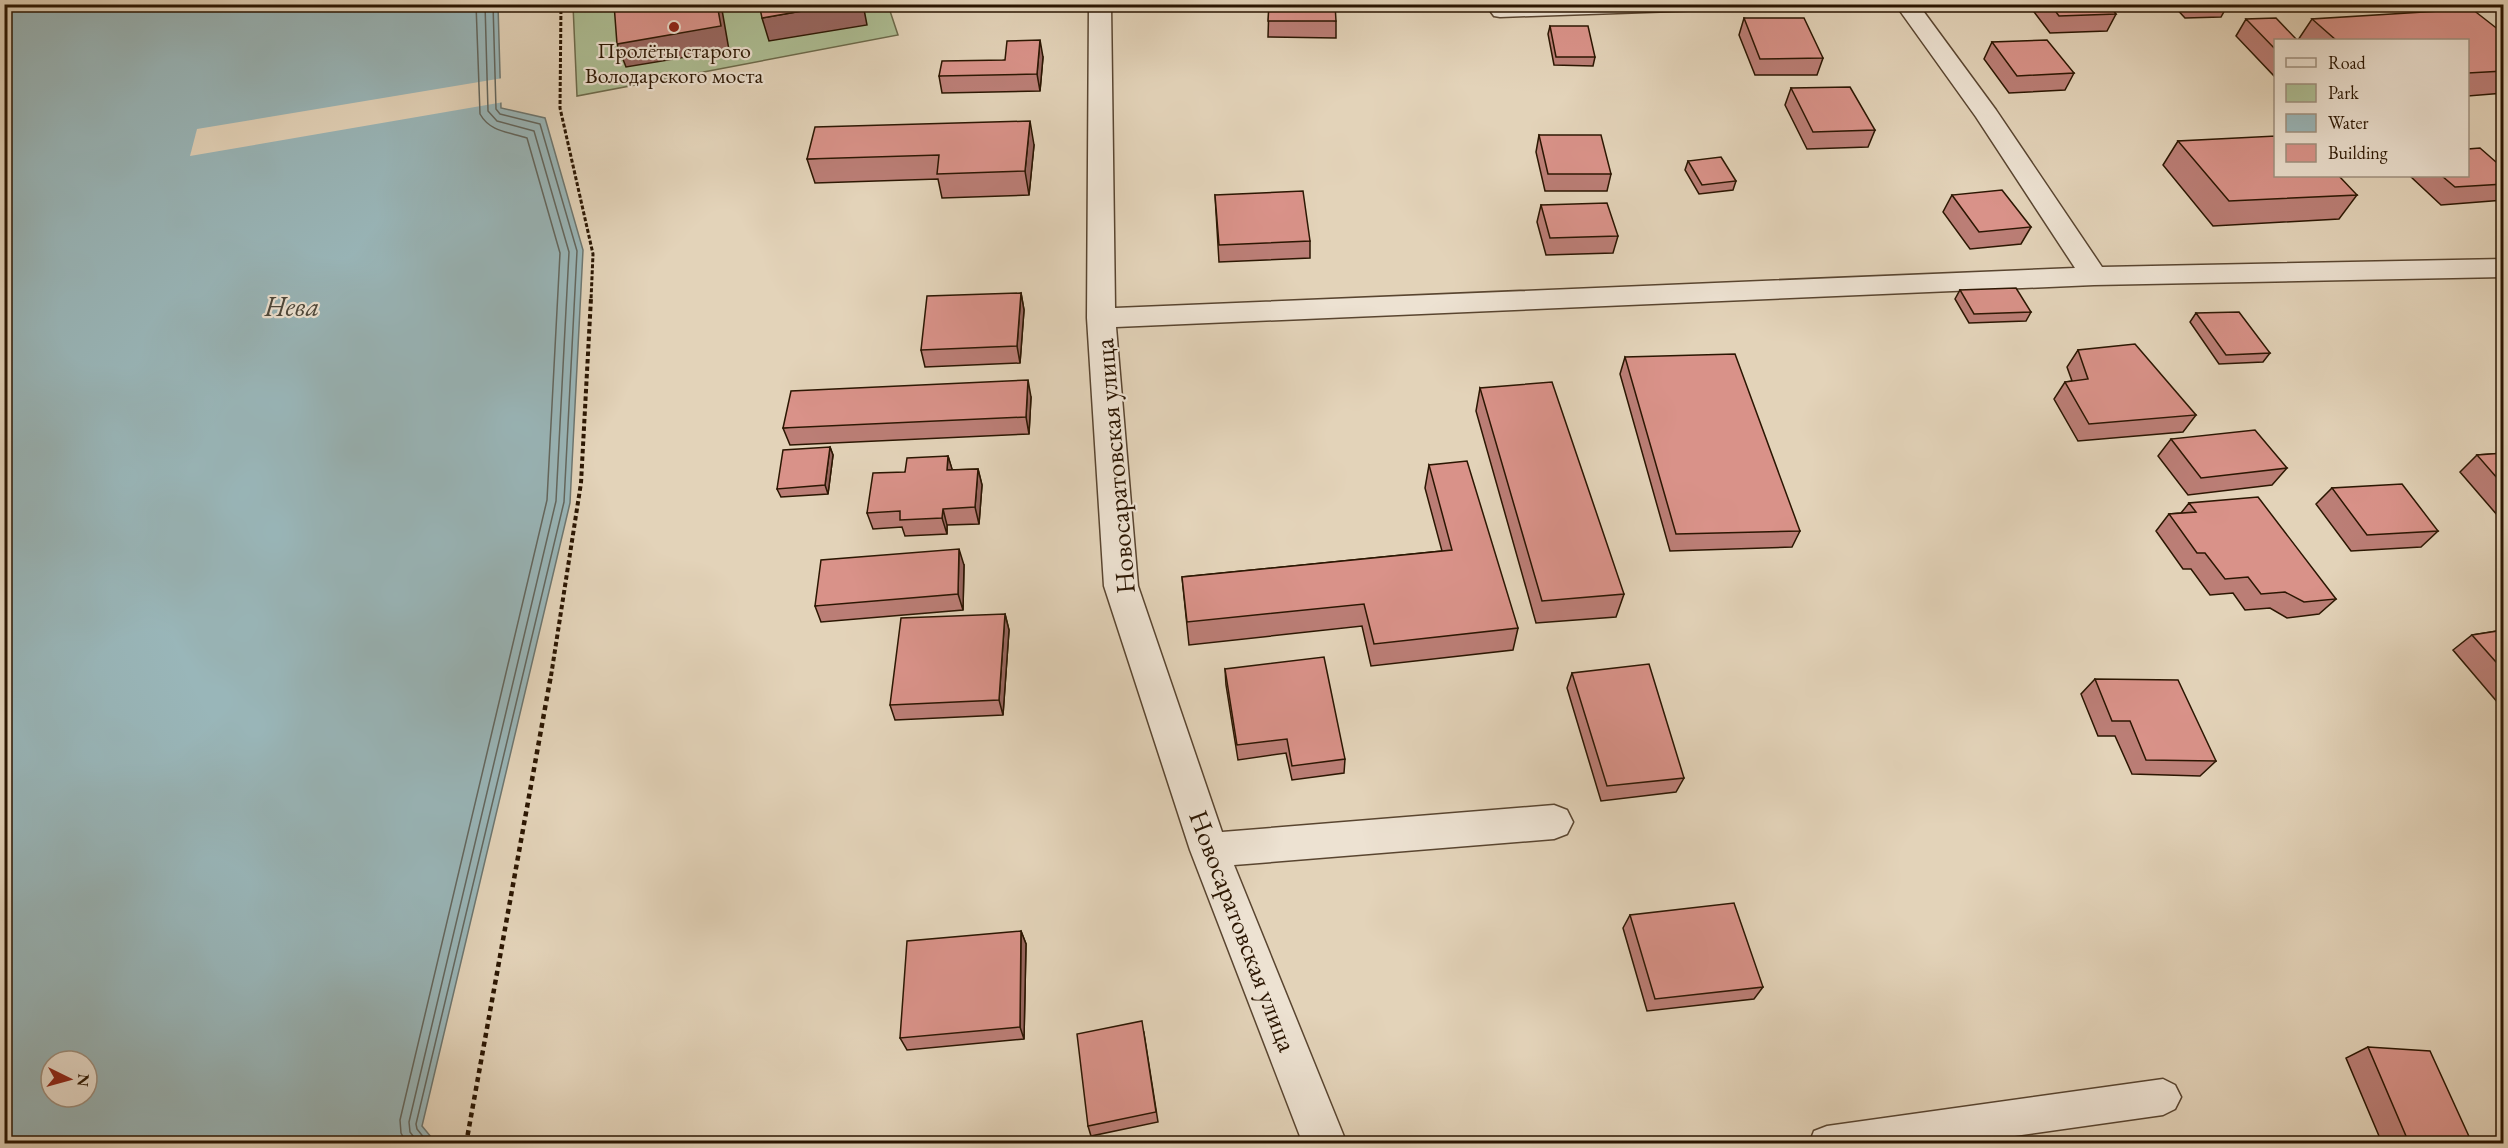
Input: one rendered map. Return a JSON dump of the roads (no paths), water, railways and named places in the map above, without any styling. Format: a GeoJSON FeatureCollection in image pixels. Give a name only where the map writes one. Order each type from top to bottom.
{"type":"FeatureCollection","features":[{"type":"Feature","properties":{"kind":"street","name":"Новосаратовская улица"},"geometry":{"type":"LineString","coordinates":[[1100,4],[1101,318],[1121,586],[1209,850],[1325,1143]]}},
{"type":"Feature","properties":{"kind":"street"},"geometry":{"type":"LineString","coordinates":[[1906,4],[1987,116],[2094,276]]}},
{"type":"Feature","properties":{"kind":"street"},"geometry":{"type":"LineString","coordinates":[[1101,318],[2094,276],[2504,268]]}},
{"type":"Feature","properties":{"kind":"street"},"geometry":{"type":"LineString","coordinates":[[1209,850],[1554,822]]}},
{"type":"Feature","properties":{"kind":"lane"},"geometry":{"type":"LineString","coordinates":[[1500,12],[1732,4]]}},
{"type":"Feature","properties":{"kind":"lane"},"geometry":{"type":"LineString","coordinates":[[1827,1143],[2163,1097]]}},
{"type":"Feature","properties":{"kind":"water","name":"Нева"},"geometry":{"type":"Polygon","coordinates":[[[5,5],[498,5],[501,108],[545,118],[583,250],[570,503],[422,1126],[436,1143],[5,1144],[5,5]]]}},
{"type":"Feature","properties":{"kind":"place","name":"Пролёты старого Володарского моста"},"geometry":{"type":"Point","coordinates":[674,27]}}]}
